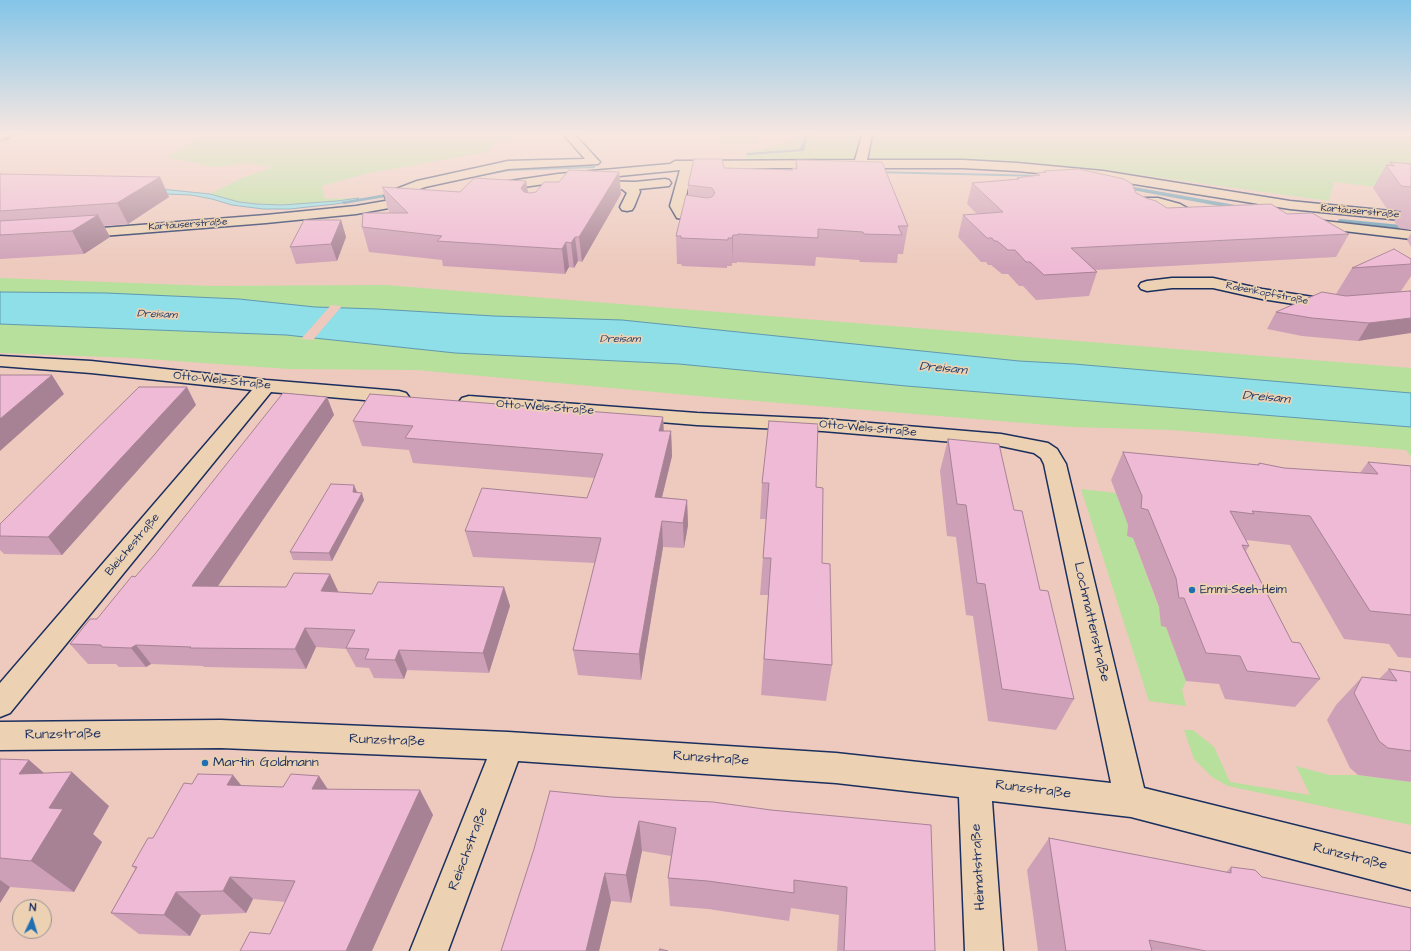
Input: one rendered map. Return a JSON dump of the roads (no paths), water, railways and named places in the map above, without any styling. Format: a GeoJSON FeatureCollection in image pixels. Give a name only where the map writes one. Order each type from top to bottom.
{"type":"FeatureCollection","features":[{"type":"Feature","properties":{"kind":"street","name":"Kartäuserstraße"},"geometry":{"type":"LineString","coordinates":[[379,203],[421,184],[442,179]]}},
{"type":"Feature","properties":{"kind":"street","name":"Kartäuserstraße"},"geometry":{"type":"LineString","coordinates":[[482,189],[574,179]]}},
{"type":"Feature","properties":{"kind":"street"},"geometry":{"type":"LineString","coordinates":[[684,179],[677,206],[682,215],[707,219]]}},
{"type":"Feature","properties":{"kind":"street","name":"Kartäuserstraße"},"geometry":{"type":"LineString","coordinates":[[1125,179],[1255,205],[1305,207],[1411,217]]}},
{"type":"Feature","properties":{"kind":"street"},"geometry":{"type":"LineString","coordinates":[[551,191],[560,181],[627,187],[665,183]]}},
{"type":"Feature","properties":{"kind":"street"},"geometry":{"type":"LineString","coordinates":[[627,187],[634,192],[627,207]]}},
{"type":"Feature","properties":{"kind":"street","name":"Kartäuserstraße"},"geometry":{"type":"LineString","coordinates":[[66,235],[251,220],[428,197]]}},
{"type":"Feature","properties":{"kind":"street"},"geometry":{"type":"LineString","coordinates":[[1128,197],[1175,207],[1181,217],[1216,215]]}},
{"type":"Feature","properties":{"kind":"street"},"geometry":{"type":"LineString","coordinates":[[1143,216],[1134,211],[1132,208],[1136,204],[1150,202]]}},
{"type":"Feature","properties":{"kind":"street"},"geometry":{"type":"LineString","coordinates":[[1295,222],[1411,235]]}},
{"type":"Feature","properties":{"kind":"street","name":"Rabenkopfstraße"},"geometry":{"type":"LineString","coordinates":[[1147,286],[1172,282],[1214,283],[1262,294],[1336,306],[1344,305]]}},
{"type":"Feature","properties":{"kind":"street","name":"Otto-Wels-Straße"},"geometry":{"type":"LineString","coordinates":[[0,361],[90,368],[266,386],[420,398]]}},
{"type":"Feature","properties":{"kind":"street","name":"Bleichestraße"},"geometry":{"type":"LineString","coordinates":[[0,704],[266,386]]}},
{"type":"Feature","properties":{"kind":"street","name":"Otto-Wels-Straße"},"geometry":{"type":"LineString","coordinates":[[448,401],[697,419],[823,426],[1001,440],[1041,448]]}},
{"type":"Feature","properties":{"kind":"street","name":"Lochmattenstraße"},"geometry":{"type":"LineString","coordinates":[[1041,448],[1049,454],[1055,464],[1131,801]]}},
{"type":"Feature","properties":{"kind":"street","name":"Runzstraße"},"geometry":{"type":"LineString","coordinates":[[0,736],[221,734],[508,746],[836,768],[1131,801],[1411,872]]}},
{"type":"Feature","properties":{"kind":"street","name":"Reischstraße"},"geometry":{"type":"LineString","coordinates":[[429,951],[508,746]]}},
{"type":"Feature","properties":{"kind":"street","name":"Heimatstraße"},"geometry":{"type":"LineString","coordinates":[[975,783],[984,951]]}},
{"type":"Feature","properties":{"kind":"water"},"geometry":{"type":"Polygon","coordinates":[[[0,187],[151,188],[210,194],[239,202],[282,205],[359,198],[355,201],[335,204],[290,209],[263,209],[232,205],[191,195],[0,187]]]}},
{"type":"Feature","properties":{"kind":"water","name":"Dreisam"},"geometry":{"type":"Polygon","coordinates":[[[0,292],[106,293],[239,299],[315,307],[494,316],[622,320],[1019,361],[1074,364],[1411,393],[1411,427],[906,386],[679,364],[455,353],[286,335],[0,324],[0,292]]]}},
{"type":"Feature","properties":{"kind":"waterway"},"geometry":{"type":"LineString","coordinates":[[1123,187],[1241,208]]}},
{"type":"Feature","properties":{"kind":"waterway"},"geometry":{"type":"LineString","coordinates":[[344,202],[396,194]]}},
{"type":"Feature","properties":{"kind":"waterway"},"geometry":{"type":"LineString","coordinates":[[1340,221],[1411,228]]}},
{"type":"Feature","properties":{"kind":"place","name":"Emmi-Seeh-Heim"},"geometry":{"type":"Point","coordinates":[1192,590]}},
{"type":"Feature","properties":{"kind":"place","name":"Martin Goldmann"},"geometry":{"type":"Point","coordinates":[205,763]}}]}
